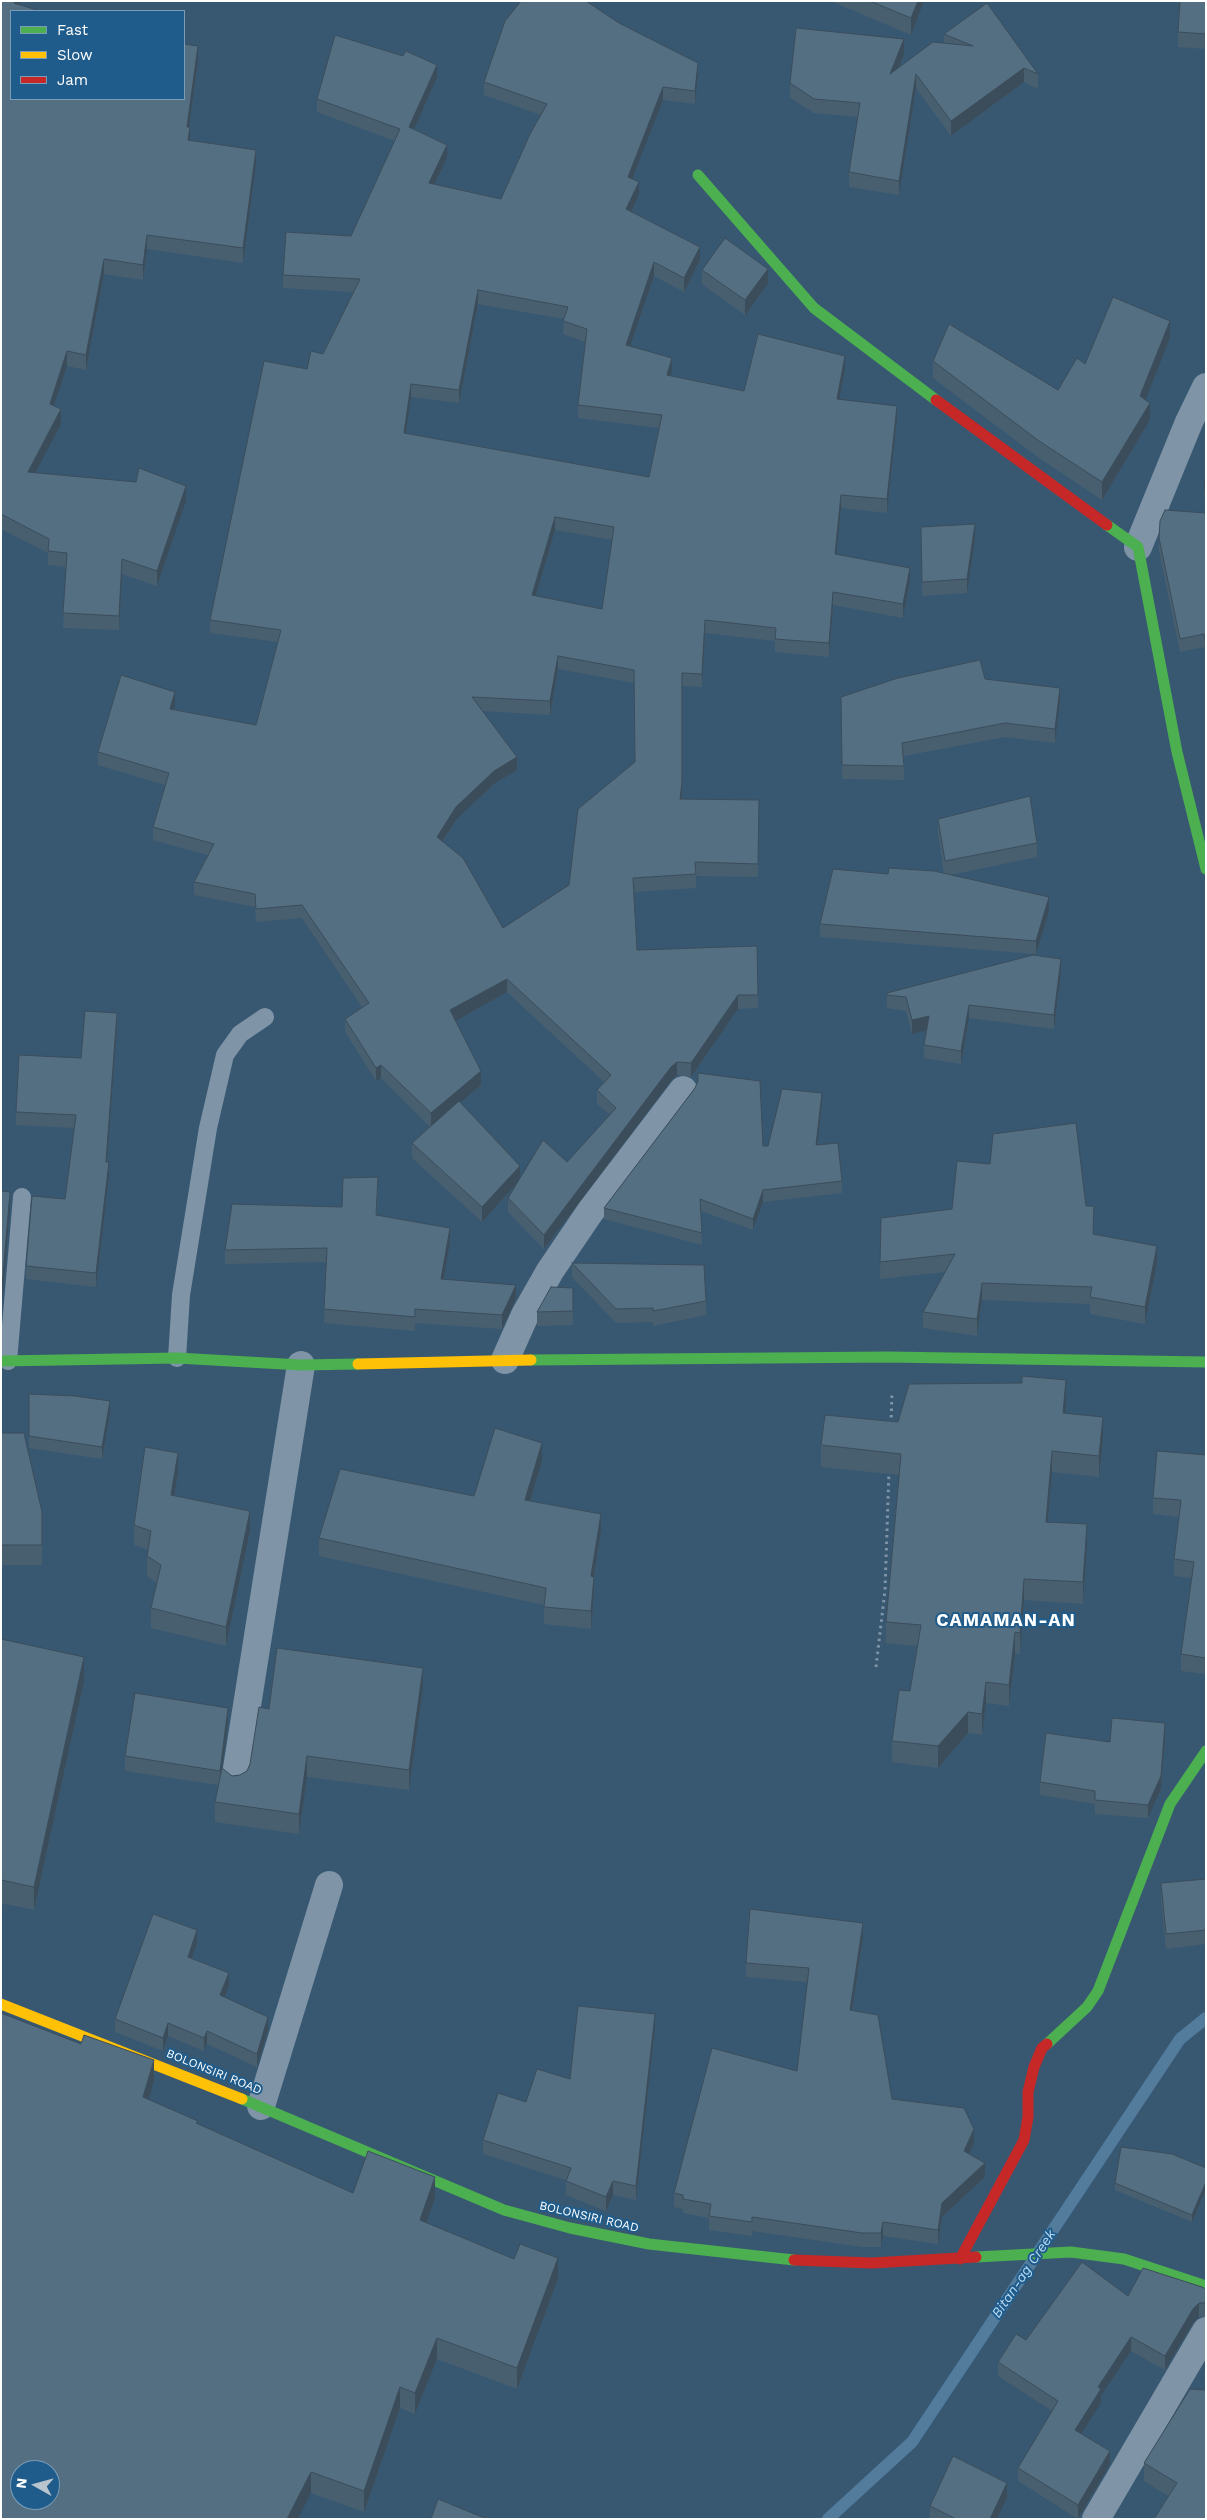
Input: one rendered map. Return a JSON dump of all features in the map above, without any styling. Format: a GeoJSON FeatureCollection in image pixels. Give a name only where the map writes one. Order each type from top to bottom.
{"type":"FeatureCollection","features":[{"type":"Feature","properties":{"kind":"street"},"geometry":{"type":"LineString","coordinates":[[698,175],[814,308],[1030,472],[1138,546]]}},
{"type":"Feature","properties":{"kind":"street"},"geometry":{"type":"LineString","coordinates":[[1206,387],[1188,422],[1138,546],[1177,752],[1206,869]]}},
{"type":"Feature","properties":{"kind":"street"},"geometry":{"type":"LineString","coordinates":[[505,1360],[525,1315],[550,1271],[590,1212],[683,1090]]}},
{"type":"Feature","properties":{"kind":"street"},"geometry":{"type":"LineString","coordinates":[[4,1361],[177,1358],[301,1365],[505,1360],[894,1358],[1206,1362]]}},
{"type":"Feature","properties":{"kind":"street"},"geometry":{"type":"LineString","coordinates":[[235,1781],[301,1365]]}},
{"type":"Feature","properties":{"kind":"street"},"geometry":{"type":"LineString","coordinates":[[960,2259],[1024,2140],[1028,2117],[1028,2092],[1034,2067],[1042,2048],[1087,2007],[1098,1991],[1170,1804],[1206,1751]]}},
{"type":"Feature","properties":{"kind":"street"},"geometry":{"type":"LineString","coordinates":[[261,2106],[329,1885]]}},
{"type":"Feature","properties":{"kind":"street","name":"BOLONSIRI ROAD"},"geometry":{"type":"LineString","coordinates":[[1,2004],[261,2106],[504,2210],[570,2228],[649,2244],[781,2259],[872,2263],[990,2258],[1071,2252],[1124,2259],[1206,2286]]}},
{"type":"Feature","properties":{"kind":"street"},"geometry":{"type":"LineString","coordinates":[[1096,2519],[1206,2331]]}},
{"type":"Feature","properties":{"kind":"lane"},"geometry":{"type":"LineString","coordinates":[[177,1358],[181,1295],[208,1128],[225,1054],[240,1034],[265,1017]]}},
{"type":"Feature","properties":{"kind":"lane"},"geometry":{"type":"LineString","coordinates":[[4,1361],[22,1197]]}},
{"type":"Feature","properties":{"kind":"path"},"geometry":{"type":"LineString","coordinates":[[890,1432],[894,1358]]}},
{"type":"Feature","properties":{"kind":"path"},"geometry":{"type":"LineString","coordinates":[[876,1667],[885,1590],[889,1469]]}},
{"type":"Feature","properties":{"kind":"building"},"geometry":{"type":"Polygon","coordinates":[[[1,1],[15,1],[14,3],[37,10],[10,10],[10,100],[185,100],[185,44],[198,46],[187,127],[190,127],[188,140],[256,150],[243,248],[147,235],[143,265],[104,259],[86,355],[67,351],[50,404],[61,409],[28,472],[136,482],[139,468],[186,486],[157,571],[122,559],[119,616],[63,613],[67,553],[48,551],[49,539],[1,514],[1,1]]]}},
{"type":"Feature","properties":{"kind":"building"},"geometry":{"type":"Polygon","coordinates":[[[521,1],[586,1],[619,23],[698,63],[695,91],[663,87],[628,177],[639,182],[626,209],[700,247],[684,278],[654,262],[626,345],[672,358],[667,375],[744,391],[758,334],[845,356],[837,399],[897,406],[887,499],[841,495],[835,554],[910,568],[903,604],[833,592],[829,643],[775,639],[776,628],[705,620],[702,674],[682,673],[682,782],[680,799],[759,800],[758,864],[695,862],[696,874],[633,878],[637,950],[757,946],[758,995],[738,995],[691,1063],[677,1062],[671,1067],[544,1235],[508,1198],[543,1140],[567,1162],[616,1108],[597,1090],[611,1075],[507,979],[450,1010],[481,1071],[431,1113],[381,1065],[376,1068],[345,1019],[369,1003],[302,905],[256,909],[255,894],[194,882],[214,844],[153,827],[169,773],[98,752],[121,675],[175,692],[170,709],[256,725],[281,630],[210,620],[264,361],[307,369],[311,351],[323,354],[360,279],[283,275],[286,232],[351,236],[400,129],[317,99],[335,35],[403,56],[406,51],[437,65],[409,127],[447,145],[429,183],[501,199],[530,134],[547,104],[484,82],[505,21],[521,1]],[[478,290],[459,390],[411,384],[404,433],[649,477],[662,415],[578,405],[587,329],[563,321],[568,307],[478,290]],[[555,517],[532,595],[602,609],[614,527],[555,517]],[[558,656],[550,701],[472,697],[517,757],[494,771],[456,807],[437,837],[463,858],[503,928],[569,885],[578,809],[635,762],[634,670],[558,656]]]}},
{"type":"Feature","properties":{"kind":"building"},"geometry":{"type":"Polygon","coordinates":[[[870,1],[918,1],[911,18],[870,1]]]}},
{"type":"Feature","properties":{"kind":"building"},"geometry":{"type":"Polygon","coordinates":[[[1180,1],[1206,1],[1206,34],[1178,32],[1180,1]]]}},
{"type":"Feature","properties":{"kind":"building"},"geometry":{"type":"Polygon","coordinates":[[[987,3],[1038,74],[1024,68],[951,121],[916,74],[899,181],[849,172],[860,103],[814,99],[790,83],[796,28],[904,39],[890,74],[933,42],[973,46],[944,34],[987,3]]]}},
{"type":"Feature","properties":{"kind":"building"},"geometry":{"type":"Polygon","coordinates":[[[725,238],[768,269],[745,300],[702,270],[725,238]]]}},
{"type":"Feature","properties":{"kind":"building"},"geometry":{"type":"Polygon","coordinates":[[[1113,297],[1170,321],[1140,396],[1150,403],[1102,482],[1039,441],[933,361],[949,324],[1058,390],[1077,358],[1085,364],[1113,297]]]}},
{"type":"Feature","properties":{"kind":"building"},"geometry":{"type":"Polygon","coordinates":[[[1206,480],[1206,500],[1204,481],[1206,480]]]}},
{"type":"Feature","properties":{"kind":"building"},"geometry":{"type":"Polygon","coordinates":[[[1165,510],[1206,513],[1206,643],[1204,634],[1180,639],[1159,538],[1160,521],[1165,510]]]}},
{"type":"Feature","properties":{"kind":"building"},"geometry":{"type":"Polygon","coordinates":[[[975,524],[967,579],[922,582],[921,527],[975,524]]]}},
{"type":"Feature","properties":{"kind":"building"},"geometry":{"type":"Polygon","coordinates":[[[980,660],[985,679],[1060,688],[1055,729],[1005,723],[902,743],[904,766],[842,765],[841,697],[898,678],[980,660]]]}},
{"type":"Feature","properties":{"kind":"building"},"geometry":{"type":"Polygon","coordinates":[[[1030,796],[1037,843],[945,861],[938,819],[1030,796]]]}},
{"type":"Feature","properties":{"kind":"building"},"geometry":{"type":"Polygon","coordinates":[[[889,868],[934,871],[1049,897],[1036,941],[820,924],[833,869],[888,874],[889,868]]]}},
{"type":"Feature","properties":{"kind":"building"},"geometry":{"type":"Polygon","coordinates":[[[1033,955],[1061,959],[1054,1015],[969,1005],[961,1051],[924,1045],[929,1016],[912,1020],[906,997],[887,995],[887,993],[1033,955]]]}},
{"type":"Feature","properties":{"kind":"building"},"geometry":{"type":"Polygon","coordinates":[[[85,1011],[117,1013],[106,1162],[109,1162],[96,1273],[26,1266],[32,1196],[65,1199],[76,1115],[16,1112],[19,1055],[81,1058],[85,1011]]]}},
{"type":"Feature","properties":{"kind":"building"},"geometry":{"type":"Polygon","coordinates":[[[698,1073],[760,1081],[763,1146],[768,1146],[782,1089],[822,1093],[816,1145],[838,1143],[842,1181],[763,1190],[753,1219],[700,1199],[702,1233],[604,1208],[695,1088],[698,1081],[698,1073]]]}},
{"type":"Feature","properties":{"kind":"building"},"geometry":{"type":"Polygon","coordinates":[[[459,1101],[520,1166],[482,1207],[412,1143],[459,1101]]]}},
{"type":"Feature","properties":{"kind":"building"},"geometry":{"type":"Polygon","coordinates":[[[1076,1123],[1086,1206],[1094,1206],[1093,1234],[1157,1246],[1145,1307],[1090,1297],[1092,1287],[982,1283],[977,1319],[923,1312],[955,1254],[880,1262],[881,1218],[952,1209],[957,1161],[990,1164],[993,1134],[1076,1123]]]}},
{"type":"Feature","properties":{"kind":"building"},"geometry":{"type":"Polygon","coordinates":[[[378,1177],[376,1215],[450,1228],[441,1279],[516,1285],[502,1315],[415,1309],[415,1317],[324,1309],[327,1248],[225,1250],[232,1204],[342,1207],[343,1178],[378,1177]]]}},
{"type":"Feature","properties":{"kind":"building"},"geometry":{"type":"Polygon","coordinates":[[[1,1191],[10,1192],[1,1299],[1,1191]]]}},
{"type":"Feature","properties":{"kind":"building"},"geometry":{"type":"Polygon","coordinates":[[[572,1263],[704,1265],[706,1301],[653,1311],[653,1308],[616,1309],[572,1263]]]}},
{"type":"Feature","properties":{"kind":"building"},"geometry":{"type":"Polygon","coordinates":[[[551,1287],[573,1288],[573,1311],[537,1312],[551,1287]]]}},
{"type":"Feature","properties":{"kind":"building"},"geometry":{"type":"Polygon","coordinates":[[[1022,1376],[1066,1380],[1063,1413],[1103,1417],[1099,1456],[1052,1451],[1046,1522],[1087,1524],[1083,1582],[1024,1579],[1020,1633],[1015,1632],[1009,1685],[986,1682],[982,1714],[968,1712],[938,1746],[892,1741],[899,1690],[910,1691],[921,1625],[886,1622],[901,1454],[821,1445],[825,1415],[898,1422],[909,1384],[1022,1383],[1022,1376]]]}},
{"type":"Feature","properties":{"kind":"building"},"geometry":{"type":"Polygon","coordinates":[[[29,1394],[75,1396],[110,1401],[102,1447],[29,1436],[29,1394]]]}},
{"type":"Feature","properties":{"kind":"building"},"geometry":{"type":"Polygon","coordinates":[[[495,1428],[542,1443],[525,1500],[601,1514],[591,1576],[594,1577],[591,1611],[544,1607],[546,1588],[319,1538],[340,1469],[474,1496],[495,1428]]]}},
{"type":"Feature","properties":{"kind":"building"},"geometry":{"type":"Polygon","coordinates":[[[1,1433],[24,1433],[42,1512],[42,1545],[1,1545],[1,1433]]]}},
{"type":"Feature","properties":{"kind":"building"},"geometry":{"type":"Polygon","coordinates":[[[145,1447],[178,1453],[171,1495],[250,1511],[226,1627],[151,1608],[161,1565],[147,1556],[151,1531],[134,1525],[145,1447]]]}},
{"type":"Feature","properties":{"kind":"building"},"geometry":{"type":"Polygon","coordinates":[[[1157,1451],[1206,1455],[1206,1658],[1181,1654],[1194,1562],[1174,1559],[1181,1500],[1153,1498],[1157,1451]]]}},
{"type":"Feature","properties":{"kind":"building"},"geometry":{"type":"Polygon","coordinates":[[[1,1639],[84,1657],[34,1887],[1,1880],[1,1639]]]}},
{"type":"Feature","properties":{"kind":"building"},"geometry":{"type":"Polygon","coordinates":[[[277,1648],[423,1668],[409,1770],[307,1756],[299,1814],[215,1802],[222,1768],[232,1776],[240,1775],[247,1771],[250,1764],[259,1707],[269,1709],[277,1648]]]}},
{"type":"Feature","properties":{"kind":"building"},"geometry":{"type":"Polygon","coordinates":[[[135,1693],[228,1708],[220,1771],[125,1756],[135,1693]]]}},
{"type":"Feature","properties":{"kind":"building"},"geometry":{"type":"Polygon","coordinates":[[[1112,1718],[1165,1723],[1161,1776],[1148,1805],[1095,1800],[1095,1791],[1040,1782],[1046,1733],[1110,1742],[1112,1718]]]}},
{"type":"Feature","properties":{"kind":"building"},"geometry":{"type":"Polygon","coordinates":[[[1206,1879],[1206,1930],[1166,1934],[1161,1883],[1206,1879]]]}},
{"type":"Feature","properties":{"kind":"building"},"geometry":{"type":"Polygon","coordinates":[[[750,1909],[863,1923],[850,2010],[878,2015],[892,2099],[964,2108],[974,2129],[964,2151],[985,2163],[942,2203],[938,2230],[883,2222],[881,2233],[862,2233],[752,2217],[752,2222],[709,2216],[711,2204],[683,2199],[683,2195],[674,2193],[712,2048],[797,2071],[809,1968],[746,1963],[750,1909]]]}},
{"type":"Feature","properties":{"kind":"building"},"geometry":{"type":"Polygon","coordinates":[[[153,1914],[197,1930],[188,1957],[229,1973],[220,1995],[268,2017],[257,2054],[207,2031],[204,2038],[168,2023],[163,2038],[115,2019],[153,1914]]]}},
{"type":"Feature","properties":{"kind":"building"},"geometry":{"type":"Polygon","coordinates":[[[578,2006],[655,2014],[636,2186],[613,2181],[606,2197],[566,2181],[571,2168],[483,2140],[498,2093],[526,2102],[537,2069],[570,2079],[578,2006]]]}},
{"type":"Feature","properties":{"kind":"building"},"geometry":{"type":"Polygon","coordinates":[[[1,2013],[81,2044],[84,2035],[154,2060],[143,2097],[198,2121],[196,2123],[353,2193],[368,2151],[435,2177],[420,2220],[514,2259],[520,2244],[558,2258],[517,2368],[437,2338],[415,2393],[400,2387],[364,2491],[311,2472],[287,2519],[1,2519],[1,2013]]]}},
{"type":"Feature","properties":{"kind":"building"},"geometry":{"type":"Polygon","coordinates":[[[1121,2147],[1172,2154],[1206,2168],[1206,2182],[1192,2215],[1115,2183],[1121,2147]]]}},
{"type":"Feature","properties":{"kind":"building"},"geometry":{"type":"Polygon","coordinates":[[[1082,2262],[1128,2296],[1143,2268],[1206,2289],[1206,2303],[1199,2303],[1193,2309],[1165,2356],[1131,2337],[1098,2387],[1101,2389],[1075,2430],[1110,2451],[1078,2505],[1018,2468],[1058,2401],[998,2362],[1016,2334],[1026,2340],[1082,2262]]]}},
{"type":"Feature","properties":{"kind":"building"},"geometry":{"type":"Polygon","coordinates":[[[1190,2389],[1206,2390],[1206,2519],[1154,2519],[1177,2483],[1144,2463],[1190,2389]]]}},
{"type":"Feature","properties":{"kind":"building"},"geometry":{"type":"Polygon","coordinates":[[[953,2456],[1007,2483],[990,2519],[956,2519],[930,2506],[953,2456]]]}},
{"type":"Feature","properties":{"kind":"building"},"geometry":{"type":"Polygon","coordinates":[[[438,2499],[487,2519],[431,2519],[438,2499]]]}},
{"type":"Feature","properties":{"kind":"waterway","name":"Bitan-ag Creek"},"geometry":{"type":"LineString","coordinates":[[828,2519],[912,2442],[1180,2039],[1206,2018]]}},
{"type":"Feature","properties":{"kind":"traffic: fast"},"geometry":{"type":"LineString","coordinates":[[698,175],[814,308],[936,400]]}},
{"type":"Feature","properties":{"kind":"traffic: fast"},"geometry":{"type":"LineString","coordinates":[[1107,525],[1138,547],[1177,752],[1206,869]]}},
{"type":"Feature","properties":{"kind":"traffic: fast"},"geometry":{"type":"LineString","coordinates":[[531,1360],[888,1357],[1206,1362]]}},
{"type":"Feature","properties":{"kind":"traffic: fast"},"geometry":{"type":"LineString","coordinates":[[1,1361],[177,1358],[301,1365],[358,1364]]}},
{"type":"Feature","properties":{"kind":"traffic: fast"},"geometry":{"type":"LineString","coordinates":[[1047,2044],[1087,2007],[1098,1991],[1170,1804],[1206,1751]]}},
{"type":"Feature","properties":{"kind":"traffic: fast"},"geometry":{"type":"LineString","coordinates":[[242,2099],[504,2210],[570,2228],[649,2244],[794,2260]]}},
{"type":"Feature","properties":{"kind":"traffic: fast"},"geometry":{"type":"LineString","coordinates":[[976,2257],[1071,2252],[1124,2259],[1206,2286]]}},
{"type":"Feature","properties":{"kind":"traffic: slow"},"geometry":{"type":"LineString","coordinates":[[358,1364],[531,1360]]}},
{"type":"Feature","properties":{"kind":"traffic: slow"},"geometry":{"type":"LineString","coordinates":[[1,2004],[242,2099]]}},
{"type":"Feature","properties":{"kind":"traffic: jam"},"geometry":{"type":"LineString","coordinates":[[936,400],[1107,525]]}},
{"type":"Feature","properties":{"kind":"traffic: jam"},"geometry":{"type":"LineString","coordinates":[[960,2259],[1024,2140],[1028,2117],[1028,2092],[1034,2067],[1042,2048],[1047,2044]]}},
{"type":"Feature","properties":{"kind":"traffic: jam"},"geometry":{"type":"LineString","coordinates":[[794,2260],[872,2263],[976,2257]]}},
{"type":"Feature","properties":{"kind":"district","name":"CAMAMAN-AN"},"geometry":{"type":"Point","coordinates":[1006,1621]}}]}
